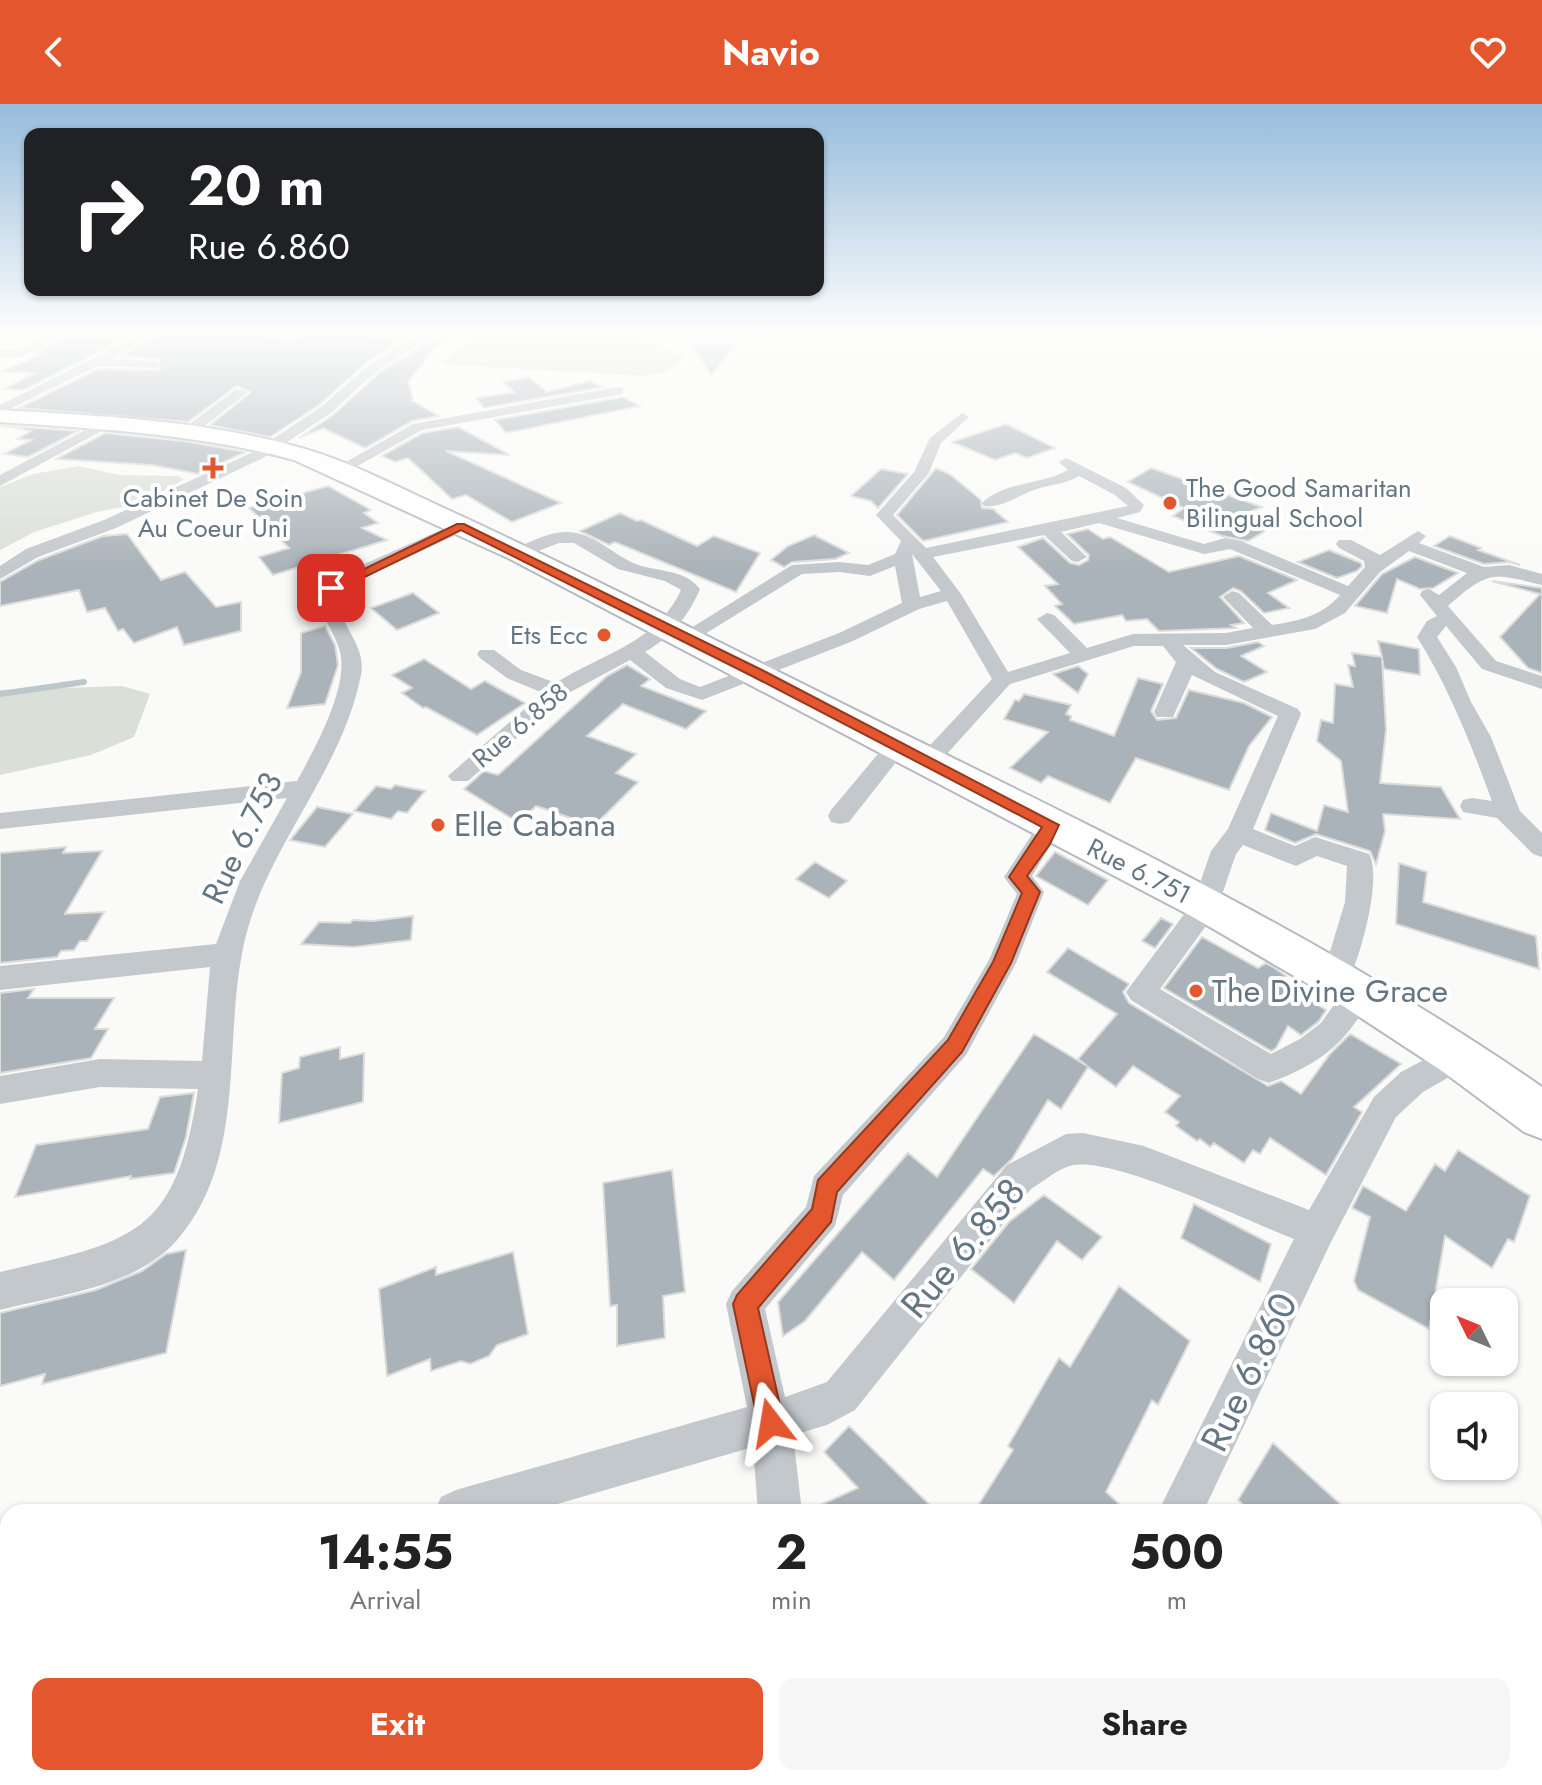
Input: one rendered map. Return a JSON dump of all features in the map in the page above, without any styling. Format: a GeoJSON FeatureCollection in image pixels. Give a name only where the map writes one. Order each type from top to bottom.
{"type":"FeatureCollection","features":[{"type":"Feature","properties":{"kind":"main road","name":"Rue 6.751"},"geometry":{"type":"LineString","coordinates":[[0,413],[187,433],[312,457],[520,553],[1206,905],[1347,985],[1459,1056],[1542,1116]]}},
{"type":"Feature","properties":{"kind":"street"},"geometry":{"type":"LineString","coordinates":[[187,433],[214,412]]}},
{"type":"Feature","properties":{"kind":"street"},"geometry":{"type":"LineString","coordinates":[[0,574],[32,553],[118,521],[271,448],[322,412]]}},
{"type":"Feature","properties":{"kind":"street"},"geometry":{"type":"LineString","coordinates":[[340,470],[418,427],[499,412]]}},
{"type":"Feature","properties":{"kind":"street"},"geometry":{"type":"LineString","coordinates":[[912,605],[906,548],[884,515],[921,473],[935,441],[962,417]]}},
{"type":"Feature","properties":{"kind":"street"},"geometry":{"type":"LineString","coordinates":[[0,481],[104,424]]}},
{"type":"Feature","properties":{"kind":"street"},"geometry":{"type":"LineString","coordinates":[[906,548],[924,554],[1101,518],[1134,509],[1136,505],[1124,494],[1072,466],[1062,480],[1034,484],[990,503]]}},
{"type":"Feature","properties":{"kind":"street"},"geometry":{"type":"LineString","coordinates":[[1101,518],[1204,549],[1225,564]]}},
{"type":"Feature","properties":{"kind":"street","name":"Rue 6.753"},"geometry":{"type":"LineString","coordinates":[[0,1291],[125,1258],[149,1244],[180,1208],[199,1165],[215,1075],[226,954],[245,896],[305,788],[331,730],[352,662],[347,637],[333,616],[328,594],[348,578],[461,526]]}},
{"type":"Feature","properties":{"kind":"street"},"geometry":{"type":"LineString","coordinates":[[1048,529],[1078,557]]}},
{"type":"Feature","properties":{"kind":"street"},"geometry":{"type":"LineString","coordinates":[[520,553],[570,537],[599,547],[634,570],[679,579],[691,589],[676,634]]}},
{"type":"Feature","properties":{"kind":"street"},"geometry":{"type":"LineString","coordinates":[[928,761],[1003,680],[1133,640],[1226,639],[1318,621],[1338,609],[1374,568],[1412,540],[1481,572]]}},
{"type":"Feature","properties":{"kind":"street"},"geometry":{"type":"LineString","coordinates":[[1204,549],[1225,543],[1235,545],[1350,593]]}},
{"type":"Feature","properties":{"kind":"street"},"geometry":{"type":"LineString","coordinates":[[1345,544],[1373,558],[1374,568]]}},
{"type":"Feature","properties":{"kind":"street"},"geometry":{"type":"LineString","coordinates":[[820,567],[870,571],[906,548]]}},
{"type":"Feature","properties":{"kind":"street"},"geometry":{"type":"LineString","coordinates":[[924,554],[952,594],[1003,680]]}},
{"type":"Feature","properties":{"kind":"street"},"geometry":{"type":"LineString","coordinates":[[820,567],[862,590]]}},
{"type":"Feature","properties":{"kind":"street","name":"Rue 6.858"},"geometry":{"type":"LineString","coordinates":[[460,776],[557,691],[632,651],[676,634],[798,569],[820,567]]}},
{"type":"Feature","properties":{"kind":"street"},"geometry":{"type":"LineString","coordinates":[[1509,815],[1480,737],[1460,702],[1446,667],[1427,637],[1434,625],[1438,606],[1463,583],[1481,572],[1504,568],[1542,580]]}},
{"type":"Feature","properties":{"kind":"street"},"geometry":{"type":"LineString","coordinates":[[632,651],[689,692],[712,692],[846,637],[912,605],[952,594]]}},
{"type":"Feature","properties":{"kind":"street"},"geometry":{"type":"LineString","coordinates":[[1232,597],[1269,633]]}},
{"type":"Feature","properties":{"kind":"street"},"geometry":{"type":"LineString","coordinates":[[1438,606],[1489,665],[1542,683]]}},
{"type":"Feature","properties":{"kind":"street"},"geometry":{"type":"LineString","coordinates":[[1047,619],[1082,654]]}},
{"type":"Feature","properties":{"kind":"street"},"geometry":{"type":"LineString","coordinates":[[1167,638],[1186,662],[1218,684],[1290,714],[1239,833],[1224,851],[1206,905],[1141,992],[1269,1069],[1319,1046],[1348,1014],[1347,985],[1360,861],[1315,846],[1296,857],[1239,833]]}},
{"type":"Feature","properties":{"kind":"street"},"geometry":{"type":"LineString","coordinates":[[487,654],[514,674],[557,691]]}},
{"type":"Feature","properties":{"kind":"street"},"geometry":{"type":"LineString","coordinates":[[1165,712],[1186,662]]}},
{"type":"Feature","properties":{"kind":"street"},"geometry":{"type":"LineString","coordinates":[[840,816],[896,747]]}},
{"type":"Feature","properties":{"kind":"street"},"geometry":{"type":"LineString","coordinates":[[0,821],[305,788]]}},
{"type":"Feature","properties":{"kind":"street"},"geometry":{"type":"LineString","coordinates":[[1472,806],[1504,811],[1542,848]]}},
{"type":"Feature","properties":{"kind":"street"},"geometry":{"type":"LineString","coordinates":[[779,1504],[771,1423],[745,1304],[823,1214],[826,1188],[955,1046],[1002,963],[1031,892],[1017,877],[1051,825]]}},
{"type":"Feature","properties":{"kind":"street"},"geometry":{"type":"LineString","coordinates":[[0,978],[226,954]]}},
{"type":"Feature","properties":{"kind":"street"},"geometry":{"type":"LineString","coordinates":[[1317,1231],[1385,1107],[1412,1082],[1459,1056]]}},
{"type":"Feature","properties":{"kind":"street"},"geometry":{"type":"LineString","coordinates":[[0,1090],[100,1073],[215,1075]]}},
{"type":"Feature","properties":{"kind":"street","name":"Rue 6.858"},"geometry":{"type":"LineString","coordinates":[[483,1504],[827,1405],[841,1396],[1019,1177],[1066,1150],[1083,1149],[1144,1162],[1317,1231]]}},
{"type":"Feature","properties":{"kind":"street","name":"Rue 6.860"},"geometry":{"type":"LineString","coordinates":[[1184,1504],[1317,1231]]}},
{"type":"Feature","properties":{"kind":"shaded area"},"geometry":{"type":"Polygon","coordinates":[[[79,466],[119,475],[177,476],[184,479],[144,503],[97,512],[34,532],[0,550],[0,487],[33,474],[79,466]]]}},
{"type":"Feature","properties":{"kind":"shaded area"},"geometry":{"type":"Polygon","coordinates":[[[122,686],[150,694],[134,737],[91,755],[0,775],[0,690],[122,686]]]}},
{"type":"Feature","properties":{"kind":"building"},"geometry":{"type":"Polygon","coordinates":[[[73,412],[201,412],[188,422],[73,412]]]}},
{"type":"Feature","properties":{"kind":"building"},"geometry":{"type":"Polygon","coordinates":[[[226,412],[308,412],[270,437],[210,425],[226,412]]]}},
{"type":"Feature","properties":{"kind":"building"},"geometry":{"type":"Polygon","coordinates":[[[336,412],[433,412],[439,416],[412,421],[365,448],[323,428],[299,438],[336,412]]]}},
{"type":"Feature","properties":{"kind":"building"},"geometry":{"type":"Polygon","coordinates":[[[537,412],[608,412],[506,433],[495,420],[537,412]]]}},
{"type":"Feature","properties":{"kind":"building"},"geometry":{"type":"Polygon","coordinates":[[[1006,424],[1055,448],[1027,458],[1015,453],[995,460],[952,442],[1006,424]]]}},
{"type":"Feature","properties":{"kind":"building"},"geometry":{"type":"Polygon","coordinates":[[[0,425],[78,431],[28,457],[4,454],[31,440],[17,439],[31,431],[0,425]]]}},
{"type":"Feature","properties":{"kind":"building"},"geometry":{"type":"Polygon","coordinates":[[[458,427],[510,455],[446,451],[561,503],[512,522],[466,495],[452,499],[408,458],[395,462],[382,456],[423,433],[458,427]]]}},
{"type":"Feature","properties":{"kind":"building"},"geometry":{"type":"Polygon","coordinates":[[[105,433],[184,441],[246,452],[198,474],[152,465],[56,459],[105,433]]]}},
{"type":"Feature","properties":{"kind":"building"},"geometry":{"type":"Polygon","coordinates":[[[936,468],[951,475],[981,500],[982,508],[993,509],[1008,522],[923,541],[897,515],[936,468]]]}},
{"type":"Feature","properties":{"kind":"building"},"geometry":{"type":"Polygon","coordinates":[[[1151,468],[1262,507],[1239,516],[1270,528],[1248,541],[1222,536],[1173,516],[1184,508],[1128,482],[1151,468]]]}},
{"type":"Feature","properties":{"kind":"building"},"geometry":{"type":"Polygon","coordinates":[[[881,469],[908,474],[878,508],[871,501],[851,496],[881,469]]]}},
{"type":"Feature","properties":{"kind":"building"},"geometry":{"type":"Polygon","coordinates":[[[328,486],[371,510],[364,513],[378,523],[362,528],[387,540],[273,575],[259,557],[289,548],[249,508],[328,486]]]}},
{"type":"Feature","properties":{"kind":"building"},"geometry":{"type":"Polygon","coordinates":[[[620,513],[697,546],[714,536],[760,553],[736,592],[615,542],[609,545],[580,531],[620,513]]]}},
{"type":"Feature","properties":{"kind":"building"},"geometry":{"type":"Polygon","coordinates":[[[1088,529],[1103,539],[1110,537],[1169,572],[1239,556],[1297,580],[1268,593],[1289,608],[1264,613],[1241,591],[1233,588],[1220,597],[1244,623],[1231,625],[1236,628],[1159,631],[1147,619],[1126,621],[1122,615],[1074,624],[1055,606],[1062,604],[1045,586],[1058,584],[1018,547],[1043,538],[1070,563],[1079,565],[1088,560],[1089,555],[1067,534],[1088,529]]]}},
{"type":"Feature","properties":{"kind":"building"},"geometry":{"type":"Polygon","coordinates":[[[127,534],[161,580],[185,572],[216,607],[241,602],[241,631],[184,645],[177,627],[134,643],[123,629],[118,631],[105,608],[87,612],[79,590],[0,606],[0,582],[39,560],[103,536],[127,534]]]}},
{"type":"Feature","properties":{"kind":"building"},"geometry":{"type":"Polygon","coordinates":[[[814,535],[849,553],[835,559],[792,562],[784,567],[771,560],[788,546],[814,535]]]}},
{"type":"Feature","properties":{"kind":"building"},"geometry":{"type":"Polygon","coordinates":[[[1450,536],[1520,565],[1509,562],[1484,564],[1434,546],[1450,536]]]}},
{"type":"Feature","properties":{"kind":"building"},"geometry":{"type":"Polygon","coordinates":[[[1329,550],[1362,566],[1337,578],[1298,562],[1329,550]]]}},
{"type":"Feature","properties":{"kind":"building"},"geometry":{"type":"Polygon","coordinates":[[[1415,557],[1458,573],[1433,588],[1420,589],[1397,579],[1387,613],[1355,606],[1382,574],[1415,557]]]}},
{"type":"Feature","properties":{"kind":"building"},"geometry":{"type":"Polygon","coordinates":[[[1492,581],[1542,588],[1542,673],[1528,668],[1500,637],[1540,594],[1492,581]]]}},
{"type":"Feature","properties":{"kind":"building"},"geometry":{"type":"Polygon","coordinates":[[[413,593],[439,613],[397,630],[371,608],[413,593]]]}},
{"type":"Feature","properties":{"kind":"building"},"geometry":{"type":"Polygon","coordinates":[[[325,626],[335,645],[338,665],[325,704],[287,708],[301,672],[301,633],[325,626]]]}},
{"type":"Feature","properties":{"kind":"building"},"geometry":{"type":"Polygon","coordinates":[[[1378,641],[1419,649],[1420,675],[1384,669],[1382,658],[1386,730],[1380,783],[1441,787],[1460,819],[1383,814],[1385,831],[1376,864],[1370,851],[1316,834],[1295,843],[1265,830],[1271,813],[1317,831],[1324,805],[1348,812],[1341,761],[1317,741],[1321,720],[1333,723],[1335,684],[1353,687],[1348,665],[1355,666],[1352,653],[1382,657],[1378,641]]]}},
{"type":"Feature","properties":{"kind":"building"},"geometry":{"type":"Polygon","coordinates":[[[1258,642],[1264,646],[1241,656],[1267,672],[1244,682],[1217,669],[1191,648],[1227,648],[1258,642]]]}},
{"type":"Feature","properties":{"kind":"building"},"geometry":{"type":"Polygon","coordinates":[[[424,659],[471,689],[485,681],[525,703],[477,735],[423,708],[402,693],[412,688],[392,675],[424,659]]]}},
{"type":"Feature","properties":{"kind":"building"},"geometry":{"type":"Polygon","coordinates":[[[627,665],[650,679],[641,686],[706,711],[686,729],[623,704],[587,736],[636,754],[616,773],[638,782],[594,826],[536,806],[519,823],[464,789],[484,771],[498,775],[607,676],[627,665]]]}},
{"type":"Feature","properties":{"kind":"building"},"geometry":{"type":"Polygon","coordinates":[[[1078,666],[1088,674],[1078,693],[1053,674],[1078,666]]]}},
{"type":"Feature","properties":{"kind":"building"},"geometry":{"type":"Polygon","coordinates":[[[1138,678],[1163,684],[1151,711],[1157,720],[1176,718],[1189,690],[1244,703],[1272,717],[1249,746],[1229,790],[1136,758],[1110,803],[1048,776],[1041,783],[1010,768],[1048,732],[1004,719],[1015,700],[1019,701],[1024,694],[1071,705],[1066,714],[1071,716],[1070,720],[1114,736],[1138,678]]]}},
{"type":"Feature","properties":{"kind":"building"},"geometry":{"type":"Polygon","coordinates":[[[395,785],[425,791],[407,813],[398,811],[391,819],[354,811],[376,786],[391,789],[395,785]]]}},
{"type":"Feature","properties":{"kind":"building"},"geometry":{"type":"Polygon","coordinates":[[[317,807],[353,814],[325,847],[290,840],[317,807]]]}},
{"type":"Feature","properties":{"kind":"building"},"geometry":{"type":"Polygon","coordinates":[[[66,847],[63,853],[102,851],[65,914],[104,912],[87,941],[80,941],[74,950],[61,951],[57,957],[0,963],[0,853],[66,847]]]}},
{"type":"Feature","properties":{"kind":"building"},"geometry":{"type":"Polygon","coordinates":[[[1055,852],[1108,880],[1088,905],[1036,876],[1055,852]]]}},
{"type":"Feature","properties":{"kind":"building"},"geometry":{"type":"Polygon","coordinates":[[[815,862],[847,881],[829,898],[796,879],[815,862]]]}},
{"type":"Feature","properties":{"kind":"building"},"geometry":{"type":"Polygon","coordinates":[[[1399,863],[1427,872],[1423,902],[1536,936],[1539,969],[1396,924],[1399,863]]]}},
{"type":"Feature","properties":{"kind":"building"},"geometry":{"type":"Polygon","coordinates":[[[413,916],[411,940],[354,947],[301,944],[319,922],[350,923],[353,920],[413,916]]]}},
{"type":"Feature","properties":{"kind":"building"},"geometry":{"type":"Polygon","coordinates":[[[1161,918],[1173,924],[1155,948],[1142,941],[1161,918]]]}},
{"type":"Feature","properties":{"kind":"building"},"geometry":{"type":"Polygon","coordinates":[[[1202,937],[1258,968],[1266,963],[1286,976],[1280,981],[1326,1010],[1319,1021],[1301,1035],[1288,1026],[1276,1048],[1271,1051],[1164,988],[1202,937]]]}},
{"type":"Feature","properties":{"kind":"building"},"geometry":{"type":"Polygon","coordinates":[[[1068,948],[1129,984],[1123,992],[1129,1003],[1268,1086],[1281,1081],[1301,1094],[1330,1054],[1350,1034],[1401,1064],[1354,1107],[1362,1112],[1326,1175],[1270,1138],[1260,1154],[1253,1150],[1244,1163],[1214,1143],[1210,1147],[1176,1126],[1179,1122],[1165,1112],[1180,1096],[1133,1066],[1116,1087],[1088,1067],[1061,1109],[1048,1100],[1012,1159],[994,1176],[983,1169],[894,1280],[862,1252],[805,1321],[783,1336],[778,1302],[908,1153],[937,1177],[1034,1034],[1087,1066],[1078,1059],[1117,1014],[1047,972],[1068,948]]]}},
{"type":"Feature","properties":{"kind":"building"},"geometry":{"type":"Polygon","coordinates":[[[34,989],[28,998],[114,998],[95,1029],[108,1029],[91,1058],[0,1073],[0,993],[34,989]]]}},
{"type":"Feature","properties":{"kind":"building"},"geometry":{"type":"Polygon","coordinates":[[[340,1047],[340,1059],[364,1053],[363,1102],[279,1123],[282,1073],[299,1068],[300,1057],[340,1047]]]}},
{"type":"Feature","properties":{"kind":"building"},"geometry":{"type":"Polygon","coordinates":[[[194,1093],[186,1137],[174,1173],[130,1179],[131,1176],[15,1197],[36,1145],[148,1129],[160,1097],[194,1093]]]}},
{"type":"Feature","properties":{"kind":"building"},"geometry":{"type":"Polygon","coordinates":[[[1458,1150],[1530,1196],[1514,1242],[1508,1239],[1492,1268],[1445,1236],[1436,1288],[1430,1288],[1429,1329],[1358,1290],[1354,1281],[1370,1217],[1352,1208],[1363,1186],[1406,1211],[1435,1164],[1445,1171],[1458,1150]]]}},
{"type":"Feature","properties":{"kind":"building"},"geometry":{"type":"Polygon","coordinates":[[[672,1170],[685,1292],[663,1296],[665,1338],[617,1346],[617,1305],[610,1306],[603,1183],[672,1170]]]}},
{"type":"Feature","properties":{"kind":"building"},"geometry":{"type":"Polygon","coordinates":[[[1044,1195],[1102,1237],[1082,1260],[1057,1241],[1014,1303],[971,1269],[1009,1222],[1044,1195]]]}},
{"type":"Feature","properties":{"kind":"building"},"geometry":{"type":"Polygon","coordinates":[[[1194,1204],[1271,1244],[1260,1282],[1181,1238],[1194,1204]]]}},
{"type":"Feature","properties":{"kind":"building"},"geometry":{"type":"Polygon","coordinates":[[[186,1250],[166,1353],[42,1384],[45,1374],[0,1386],[0,1313],[96,1290],[142,1271],[166,1254],[186,1250]]]}},
{"type":"Feature","properties":{"kind":"building"},"geometry":{"type":"Polygon","coordinates":[[[513,1252],[528,1334],[497,1345],[489,1356],[470,1364],[461,1361],[431,1371],[430,1359],[387,1376],[379,1289],[436,1267],[436,1275],[513,1252]]]}},
{"type":"Feature","properties":{"kind":"building"},"geometry":{"type":"Polygon","coordinates":[[[1119,1286],[1190,1341],[1158,1405],[1152,1400],[1106,1492],[1119,1504],[979,1504],[1013,1450],[1008,1446],[1059,1358],[1070,1367],[1119,1286]]]}},
{"type":"Feature","properties":{"kind":"building"},"geometry":{"type":"Polygon","coordinates":[[[849,1426],[929,1504],[823,1504],[858,1488],[824,1452],[849,1426]]]}},
{"type":"Feature","properties":{"kind":"building"},"geometry":{"type":"Polygon","coordinates":[[[1273,1443],[1340,1504],[1242,1504],[1238,1500],[1273,1443]]]}},
{"type":"Feature","properties":{"kind":"waterway"},"geometry":{"type":"LineString","coordinates":[[0,694],[84,682]]}},
{"type":"Feature","properties":{"kind":"place","name":"Cabinet De Soin Au Coeur Uni"},"geometry":{"type":"Point","coordinates":[213,468]}},
{"type":"Feature","properties":{"kind":"place","name":"The Good Samaritan Bilingual School"},"geometry":{"type":"Point","coordinates":[1170,503]}},
{"type":"Feature","properties":{"kind":"place","name":"Ets Ecc"},"geometry":{"type":"Point","coordinates":[604,635]}},
{"type":"Feature","properties":{"kind":"place","name":"Elle Cabana"},"geometry":{"type":"Point","coordinates":[438,825]}},
{"type":"Feature","properties":{"kind":"place","name":"The Divine Grace"},"geometry":{"type":"Point","coordinates":[1196,991]}},
{"type":"Feature","properties":{"kind":"route"},"geometry":{"type":"LineString","coordinates":[[331,588],[461,526],[757,673],[1051,825],[1017,877],[1031,892],[1002,963],[955,1046],[826,1188],[823,1214],[745,1304],[771,1423]]}}]}
